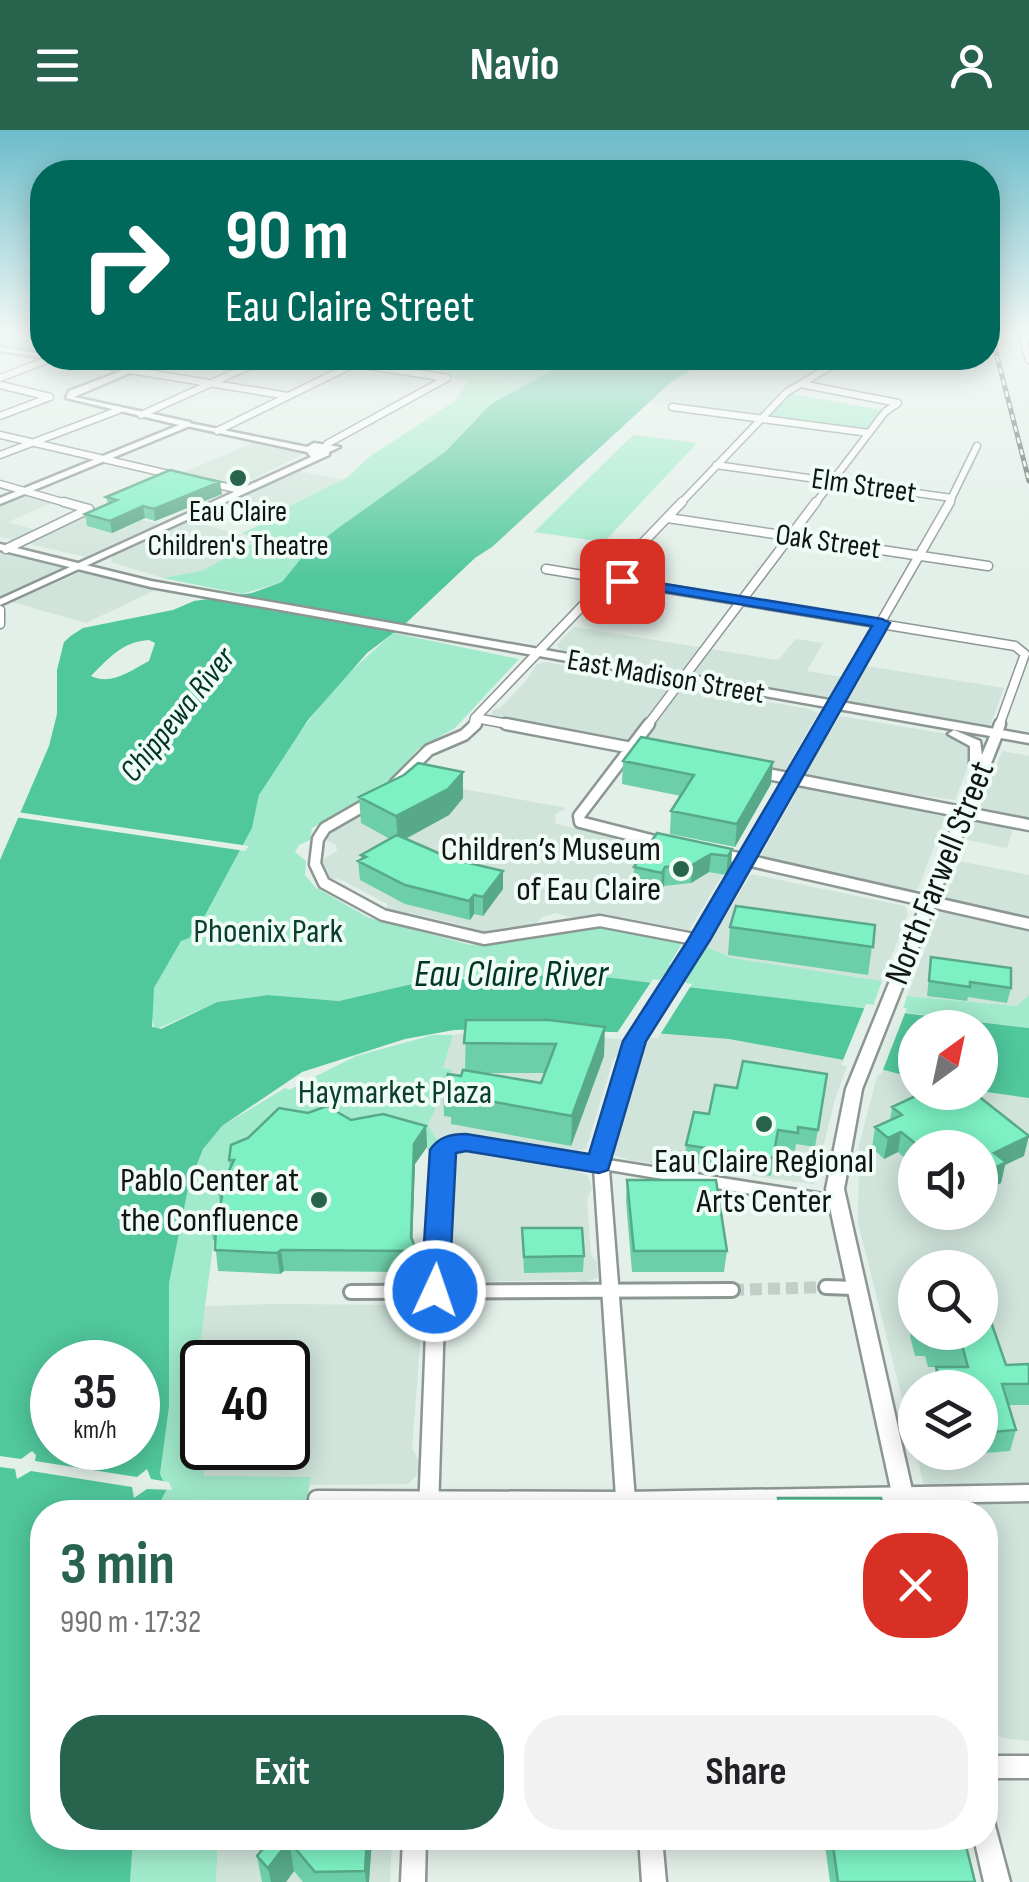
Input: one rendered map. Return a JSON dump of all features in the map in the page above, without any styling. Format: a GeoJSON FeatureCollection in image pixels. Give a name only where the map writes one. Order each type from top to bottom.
{"type":"FeatureCollection","features":[{"type":"Feature","properties":{"kind":"main road"},"geometry":{"type":"LineString","coordinates":[[145,415],[187,424]]}},
{"type":"Feature","properties":{"kind":"main road"},"geometry":{"type":"LineString","coordinates":[[0,500],[187,424]]}},
{"type":"Feature","properties":{"kind":"main road"},"geometry":{"type":"LineString","coordinates":[[2,545],[18,544],[85,564]]}},
{"type":"Feature","properties":{"kind":"main road"},"geometry":{"type":"LineString","coordinates":[[2,545],[85,564]]}},
{"type":"Feature","properties":{"kind":"main road","name":"East Madison Street"},"geometry":{"type":"LineString","coordinates":[[85,564],[174,587],[308,612],[1028,739]]}},
{"type":"Feature","properties":{"kind":"main road"},"geometry":{"type":"LineString","coordinates":[[892,718],[971,740],[978,747],[976,764],[982,767]]}},
{"type":"Feature","properties":{"kind":"main road","name":"North Farwell Street"},"geometry":{"type":"LineString","coordinates":[[903,1500],[836,1202],[840,1146],[859,1075],[996,735]]}},
{"type":"Feature","properties":{"kind":"main road"},"geometry":{"type":"LineString","coordinates":[[989,1850],[997,1882]]}},
{"type":"Feature","properties":{"kind":"street"},"geometry":{"type":"LineString","coordinates":[[0,456],[107,415]]}},
{"type":"Feature","properties":{"kind":"street"},"geometry":{"type":"LineString","coordinates":[[217,431],[250,415]]}},
{"type":"Feature","properties":{"kind":"street"},"geometry":{"type":"LineString","coordinates":[[0,624],[0,606],[299,464],[384,415]]}},
{"type":"Feature","properties":{"kind":"street"},"geometry":{"type":"LineString","coordinates":[[731,415],[869,433]]}},
{"type":"Feature","properties":{"kind":"street"},"geometry":{"type":"LineString","coordinates":[[474,719],[767,415]]}},
{"type":"Feature","properties":{"kind":"street"},"geometry":{"type":"LineString","coordinates":[[672,844],[592,828],[578,820],[884,415]]}},
{"type":"Feature","properties":{"kind":"street"},"geometry":{"type":"LineString","coordinates":[[187,424],[270,442],[321,448]]}},
{"type":"Feature","properties":{"kind":"street"},"geometry":{"type":"LineString","coordinates":[[0,434],[184,478]]}},
{"type":"Feature","properties":{"kind":"street"},"geometry":{"type":"LineString","coordinates":[[626,1500],[604,1179],[599,1164],[635,1041],[699,940],[882,623],[978,446]]}},
{"type":"Feature","properties":{"kind":"street","name":"Elm Street"},"geometry":{"type":"LineString","coordinates":[[716,465],[952,498]]}},
{"type":"Feature","properties":{"kind":"street"},"geometry":{"type":"LineString","coordinates":[[200,482],[240,490]]}},
{"type":"Feature","properties":{"kind":"street"},"geometry":{"type":"LineString","coordinates":[[0,484],[89,509],[18,544]]}},
{"type":"Feature","properties":{"kind":"street","name":"Oak Street"},"geometry":{"type":"LineString","coordinates":[[668,518],[988,566]]}},
{"type":"Feature","properties":{"kind":"street"},"geometry":{"type":"LineString","coordinates":[[546,569],[882,623]]}},
{"type":"Feature","properties":{"kind":"street","name":"North Farwell Street"},"geometry":{"type":"LineString","coordinates":[[882,623],[1024,649],[996,735]]}},
{"type":"Feature","properties":{"kind":"street"},"geometry":{"type":"LineString","coordinates":[[474,719],[476,724],[469,731],[428,750],[384,793],[325,828],[318,838],[314,864],[324,883],[383,915],[463,936],[502,939],[600,921],[699,940]]}},
{"type":"Feature","properties":{"kind":"street"},"geometry":{"type":"LineString","coordinates":[[474,719],[643,750]]}},
{"type":"Feature","properties":{"kind":"street"},"geometry":{"type":"LineString","coordinates":[[739,768],[1029,825]]}},
{"type":"Feature","properties":{"kind":"street"},"geometry":{"type":"LineString","coordinates":[[708,852],[1029,924]]}},
{"type":"Feature","properties":{"kind":"street"},"geometry":{"type":"LineString","coordinates":[[428,1500],[441,1155],[450,1144],[480,1144],[836,1202]]}},
{"type":"Feature","properties":{"kind":"street"},"geometry":{"type":"LineString","coordinates":[[826,1288],[854,1288]]}},
{"type":"Feature","properties":{"kind":"street"},"geometry":{"type":"LineString","coordinates":[[350,1292],[732,1290]]}},
{"type":"Feature","properties":{"kind":"street"},"geometry":{"type":"LineString","coordinates":[[942,1500],[1029,1493]]}},
{"type":"Feature","properties":{"kind":"street"},"geometry":{"type":"LineString","coordinates":[[317,1498],[349,1500]]}},
{"type":"Feature","properties":{"kind":"street"},"geometry":{"type":"LineString","coordinates":[[998,1767],[1029,1766]]}},
{"type":"Feature","properties":{"kind":"street"},"geometry":{"type":"LineString","coordinates":[[414,1882],[415,1850]]}},
{"type":"Feature","properties":{"kind":"street"},"geometry":{"type":"LineString","coordinates":[[652,1850],[654,1882]]}},
{"type":"Feature","properties":{"kind":"shaded area"},"geometry":{"type":"Polygon","coordinates":[[[255,442],[305,453],[239,486],[182,473],[255,442]]]}},
{"type":"Feature","properties":{"kind":"shaded area"},"geometry":{"type":"Polygon","coordinates":[[[295,470],[342,480],[270,515],[223,504],[295,470]]]}},
{"type":"Feature","properties":{"kind":"shaded area"},"geometry":{"type":"Polygon","coordinates":[[[26,494],[56,501],[8,522],[43,532],[93,507],[158,524],[85,557],[0,537],[0,504],[26,494]]]}},
{"type":"Feature","properties":{"kind":"shaded area"},"geometry":{"type":"Polygon","coordinates":[[[186,519],[258,540],[201,571],[163,578],[111,562],[112,556],[123,548],[186,519]]]}},
{"type":"Feature","properties":{"kind":"shaded area"},"geometry":{"type":"Polygon","coordinates":[[[0,550],[67,566],[68,567],[0,599],[0,550]]]}},
{"type":"Feature","properties":{"kind":"shaded area"},"geometry":{"type":"Polygon","coordinates":[[[83,571],[160,588],[86,623],[12,602],[83,571]]]}},
{"type":"Feature","properties":{"kind":"shaded area"},"geometry":{"type":"Polygon","coordinates":[[[574,627],[778,660],[796,639],[823,643],[807,671],[858,680],[866,666],[1004,688],[989,728],[561,651],[557,645],[574,627]]]}},
{"type":"Feature","properties":{"kind":"shaded area"},"geometry":{"type":"Polygon","coordinates":[[[545,662],[818,713],[785,773],[491,716],[526,681],[536,665],[545,662]]]}},
{"type":"Feature","properties":{"kind":"shaded area"},"geometry":{"type":"Polygon","coordinates":[[[840,716],[953,735],[971,745],[972,756],[955,800],[814,781],[802,775],[840,716]]]}},
{"type":"Feature","properties":{"kind":"shaded area"},"geometry":{"type":"Polygon","coordinates":[[[1002,751],[1029,756],[1029,819],[1017,817],[1007,848],[967,840],[1002,751]]]}},
{"type":"Feature","properties":{"kind":"shaded area"},"geometry":{"type":"Polygon","coordinates":[[[414,780],[567,808],[555,814],[556,824],[725,859],[733,866],[723,874],[689,930],[621,917],[570,917],[556,913],[542,917],[533,927],[484,934],[410,913],[398,916],[387,911],[387,904],[342,880],[330,878],[322,860],[337,851],[336,845],[326,840],[334,827],[394,799],[414,780]]]}},
{"type":"Feature","properties":{"kind":"shaded area"},"geometry":{"type":"Polygon","coordinates":[[[800,785],[945,817],[918,889],[911,891],[760,857],[795,795],[794,788],[800,785]]]}},
{"type":"Feature","properties":{"kind":"shaded area"},"geometry":{"type":"Polygon","coordinates":[[[959,861],[1029,875],[1029,995],[1018,1006],[907,996],[959,861]]]}},
{"type":"Feature","properties":{"kind":"shaded area"},"geometry":{"type":"Polygon","coordinates":[[[751,874],[905,906],[908,914],[882,981],[732,958],[707,947],[751,874]]]}},
{"type":"Feature","properties":{"kind":"shaded area"},"geometry":{"type":"Polygon","coordinates":[[[479,1031],[622,1039],[622,1049],[613,1060],[586,1149],[565,1153],[550,1146],[467,1134],[438,1142],[428,1125],[450,1068],[442,1068],[453,1035],[479,1031]]]}},
{"type":"Feature","properties":{"kind":"shaded area"},"geometry":{"type":"Polygon","coordinates":[[[654,1033],[729,1039],[849,1061],[835,1099],[814,1184],[614,1155],[611,1143],[620,1130],[633,1081],[630,1075],[639,1049],[654,1033]]]}},
{"type":"Feature","properties":{"kind":"shaded area"},"geometry":{"type":"Polygon","coordinates":[[[879,1069],[898,1074],[898,1110],[998,1110],[998,1094],[1029,1098],[1029,1741],[998,1734],[998,1500],[928,1500],[920,1470],[998,1470],[998,1370],[898,1370],[898,1382],[858,1223],[859,1145],[879,1069]]]}},
{"type":"Feature","properties":{"kind":"shaded area"},"geometry":{"type":"Polygon","coordinates":[[[463,1150],[552,1166],[566,1165],[588,1176],[592,1188],[587,1200],[591,1255],[597,1262],[598,1277],[584,1283],[454,1282],[448,1278],[445,1264],[451,1254],[455,1155],[463,1150]]]}},
{"type":"Feature","properties":{"kind":"shaded area"},"geometry":{"type":"Polygon","coordinates":[[[204,1306],[423,1308],[412,1448],[420,1463],[417,1475],[408,1484],[310,1485],[311,1478],[204,1477],[204,1470],[310,1470],[310,1340],[200,1340],[204,1306]]]}},
{"type":"Feature","properties":{"kind":"shaded area"},"geometry":{"type":"Polygon","coordinates":[[[217,1850],[391,1850],[390,1882],[216,1882],[217,1850]]]}},
{"type":"Feature","properties":{"kind":"green space"},"geometry":{"type":"Polygon","coordinates":[[[434,415],[481,415],[446,451],[303,556],[282,582],[242,594],[163,578],[201,571],[257,541],[242,533],[348,477],[369,457],[434,415]]]}},
{"type":"Feature","properties":{"kind":"green space"},"geometry":{"type":"Polygon","coordinates":[[[769,415],[884,415],[869,433],[764,419],[769,415]]]}},
{"type":"Feature","properties":{"kind":"green space"},"geometry":{"type":"Polygon","coordinates":[[[633,435],[697,443],[604,542],[534,532],[633,435]]]}},
{"type":"Feature","properties":{"kind":"green space","name":"Phoenix Park"},"geometry":{"type":"Polygon","coordinates":[[[393,633],[519,659],[455,728],[418,749],[384,787],[312,828],[310,840],[295,852],[306,861],[305,875],[315,887],[369,918],[471,945],[607,925],[675,939],[681,945],[669,965],[692,970],[707,947],[732,958],[882,981],[872,1009],[689,988],[691,984],[685,983],[689,975],[667,970],[660,980],[651,982],[553,975],[497,976],[425,981],[339,1001],[268,995],[217,1002],[155,1030],[151,1012],[154,988],[181,941],[217,893],[252,828],[259,795],[295,738],[340,681],[393,633]]]}},
{"type":"Feature","properties":{"kind":"green space"},"geometry":{"type":"Polygon","coordinates":[[[1029,995],[1029,1028],[998,1024],[998,1010],[903,1010],[907,996],[1017,1006],[1029,995]]]}},
{"type":"Feature","properties":{"kind":"green space","name":"Haymarket Plaza"},"geometry":{"type":"Polygon","coordinates":[[[433,1035],[453,1035],[443,1068],[452,1069],[428,1125],[438,1142],[430,1152],[424,1144],[227,1179],[219,1201],[201,1340],[180,1340],[180,1470],[204,1470],[204,1476],[311,1477],[307,1500],[161,1500],[167,1489],[160,1474],[169,1407],[169,1283],[189,1184],[203,1148],[222,1126],[285,1088],[289,1090],[356,1056],[433,1035]]]}},
{"type":"Feature","properties":{"kind":"green space"},"geometry":{"type":"Polygon","coordinates":[[[132,1850],[217,1850],[216,1882],[130,1882],[132,1850]]]}},
{"type":"Feature","properties":{"kind":"water","name":"Chippewa River"},"geometry":{"type":"Polygon","coordinates":[[[481,415],[636,415],[492,547],[367,653],[308,720],[259,795],[252,828],[204,917],[189,938],[181,941],[154,988],[152,1027],[161,1029],[217,1002],[268,995],[339,1001],[425,981],[553,975],[604,977],[898,1012],[898,1074],[729,1039],[654,1033],[454,1030],[405,1039],[302,1072],[222,1126],[203,1149],[189,1184],[169,1283],[169,1407],[160,1474],[167,1489],[161,1500],[30,1500],[30,1850],[132,1850],[130,1882],[0,1882],[0,860],[49,746],[57,714],[57,670],[64,642],[83,628],[173,610],[194,601],[252,593],[282,582],[303,556],[446,451],[481,415]],[[140,641],[110,657],[91,676],[113,678],[149,661],[155,643],[140,641]]]}},
{"type":"Feature","properties":{"kind":"water"},"geometry":{"type":"Polygon","coordinates":[[[998,1024],[1029,1028],[1029,1098],[998,1094],[998,1024]]]}},
{"type":"Feature","properties":{"kind":"pier"},"geometry":{"type":"Polygon","coordinates":[[[17,812],[249,846],[245,851],[15,817],[17,812]]]}},
{"type":"Feature","properties":{"kind":"pier"},"geometry":{"type":"Polygon","coordinates":[[[653,979],[692,984],[658,1038],[615,1036],[653,979]]]}},
{"type":"Feature","properties":{"kind":"pier"},"geometry":{"type":"Polygon","coordinates":[[[866,1004],[907,1008],[898,1010],[898,1031],[881,1075],[841,1065],[866,1004]]]}},
{"type":"Feature","properties":{"kind":"pier"},"geometry":{"type":"Polygon","coordinates":[[[30,1452],[30,1470],[92,1470],[137,1477],[147,1470],[151,1479],[169,1482],[172,1490],[147,1489],[134,1498],[132,1487],[31,1471],[17,1479],[15,1469],[0,1467],[0,1456],[21,1459],[30,1452]]]}},
{"type":"Feature","properties":{"kind":"building"},"geometry":{"type":"Polygon","coordinates":[[[170,470],[220,482],[154,509],[143,506],[110,521],[85,514],[117,500],[106,497],[170,470]]]}},
{"type":"Feature","properties":{"kind":"building"},"geometry":{"type":"Polygon","coordinates":[[[641,737],[773,762],[737,824],[671,811],[694,775],[623,761],[641,737]]]}},
{"type":"Feature","properties":{"kind":"building"},"geometry":{"type":"Polygon","coordinates":[[[418,763],[463,772],[448,789],[396,816],[359,797],[404,775],[418,763]]]}},
{"type":"Feature","properties":{"kind":"building"},"geometry":{"type":"Polygon","coordinates":[[[657,833],[732,849],[728,856],[711,854],[692,865],[665,867],[662,873],[634,867],[657,833]]]}},
{"type":"Feature","properties":{"kind":"building"},"geometry":{"type":"Polygon","coordinates":[[[397,835],[452,859],[503,871],[483,897],[474,895],[469,901],[405,885],[358,861],[366,857],[361,855],[397,835]]]}},
{"type":"Feature","properties":{"kind":"building"},"geometry":{"type":"Polygon","coordinates":[[[736,906],[875,925],[873,947],[730,927],[736,906]]]}},
{"type":"Feature","properties":{"kind":"building"},"geometry":{"type":"Polygon","coordinates":[[[931,957],[1011,968],[1011,988],[929,981],[931,957]]]}},
{"type":"Feature","properties":{"kind":"building"},"geometry":{"type":"Polygon","coordinates":[[[466,1020],[549,1020],[605,1027],[572,1116],[450,1094],[453,1088],[443,1086],[448,1074],[461,1076],[463,1070],[541,1083],[556,1044],[464,1043],[466,1020]]]}},
{"type":"Feature","properties":{"kind":"building"},"geometry":{"type":"Polygon","coordinates":[[[743,1061],[827,1074],[818,1130],[778,1130],[773,1158],[686,1145],[694,1112],[709,1114],[715,1085],[737,1088],[743,1061]]]}},
{"type":"Feature","properties":{"kind":"building","name":"Pablo Center at the Confluence"},"geometry":{"type":"Polygon","coordinates":[[[327,1106],[351,1120],[383,1114],[426,1126],[414,1144],[411,1237],[415,1247],[406,1251],[277,1253],[215,1250],[216,1224],[209,1219],[219,1211],[222,1197],[217,1183],[226,1177],[234,1160],[229,1160],[231,1145],[248,1138],[279,1108],[308,1113],[327,1106]]]}},
{"type":"Feature","properties":{"kind":"building"},"geometry":{"type":"Polygon","coordinates":[[[892,1107],[996,1110],[1029,1136],[998,1151],[998,1130],[898,1130],[888,1138],[875,1127],[902,1115],[892,1107]]]}},
{"type":"Feature","properties":{"kind":"building"},"geometry":{"type":"Polygon","coordinates":[[[627,1180],[716,1180],[727,1251],[634,1251],[627,1180]]]}},
{"type":"Feature","properties":{"kind":"building"},"geometry":{"type":"Polygon","coordinates":[[[522,1228],[582,1228],[584,1256],[524,1257],[522,1228]]]}},
{"type":"Feature","properties":{"kind":"building"},"geometry":{"type":"Polygon","coordinates":[[[998,1342],[1006,1365],[1029,1364],[1029,1384],[1002,1384],[1016,1430],[998,1432],[998,1370],[936,1367],[968,1367],[963,1350],[998,1350],[998,1342]]]}},
{"type":"Feature","properties":{"kind":"building"},"geometry":{"type":"Polygon","coordinates":[[[778,1498],[882,1500],[778,1500],[778,1498]]]}},
{"type":"Feature","properties":{"kind":"building"},"geometry":{"type":"Polygon","coordinates":[[[262,1850],[282,1850],[268,1868],[257,1856],[262,1850]]]}},
{"type":"Feature","properties":{"kind":"building"},"geometry":{"type":"Polygon","coordinates":[[[297,1850],[366,1850],[365,1871],[315,1872],[297,1850]]]}},
{"type":"Feature","properties":{"kind":"building"},"geometry":{"type":"Polygon","coordinates":[[[834,1850],[967,1850],[975,1882],[838,1882],[834,1850]]]}},
{"type":"Feature","properties":{"kind":"tunnel"},"geometry":{"type":"LineString","coordinates":[[732,1290],[826,1287]]}},
{"type":"Feature","properties":{"kind":"railway"},"geometry":{"type":"LineString","coordinates":[[1012,415],[1029,481]]}},
{"type":"Feature","properties":{"kind":"place","name":"Eau Claire Children's Theatre"},"geometry":{"type":"Point","coordinates":[238,478]}},
{"type":"Feature","properties":{"kind":"place","name":"Children’s Museum of Eau Claire"},"geometry":{"type":"Point","coordinates":[681,869]}},
{"type":"Feature","properties":{"kind":"place","name":"Eau Claire Regional Arts Center"},"geometry":{"type":"Point","coordinates":[764,1124]}},
{"type":"Feature","properties":{"kind":"place","name":"Pablo Center at the Confluence"},"geometry":{"type":"Point","coordinates":[319,1200]}},
{"type":"Feature","properties":{"kind":"route"},"geometry":{"type":"LineString","coordinates":[[435,1291],[443,1150],[454,1142],[466,1142],[599,1164],[635,1041],[699,940],[882,623],[622,581]]}},
{"type":"Feature","properties":{"kind":"water label","name":"Eau Claire River"},"geometry":{"type":"Point","coordinates":[511,974]}}]}
